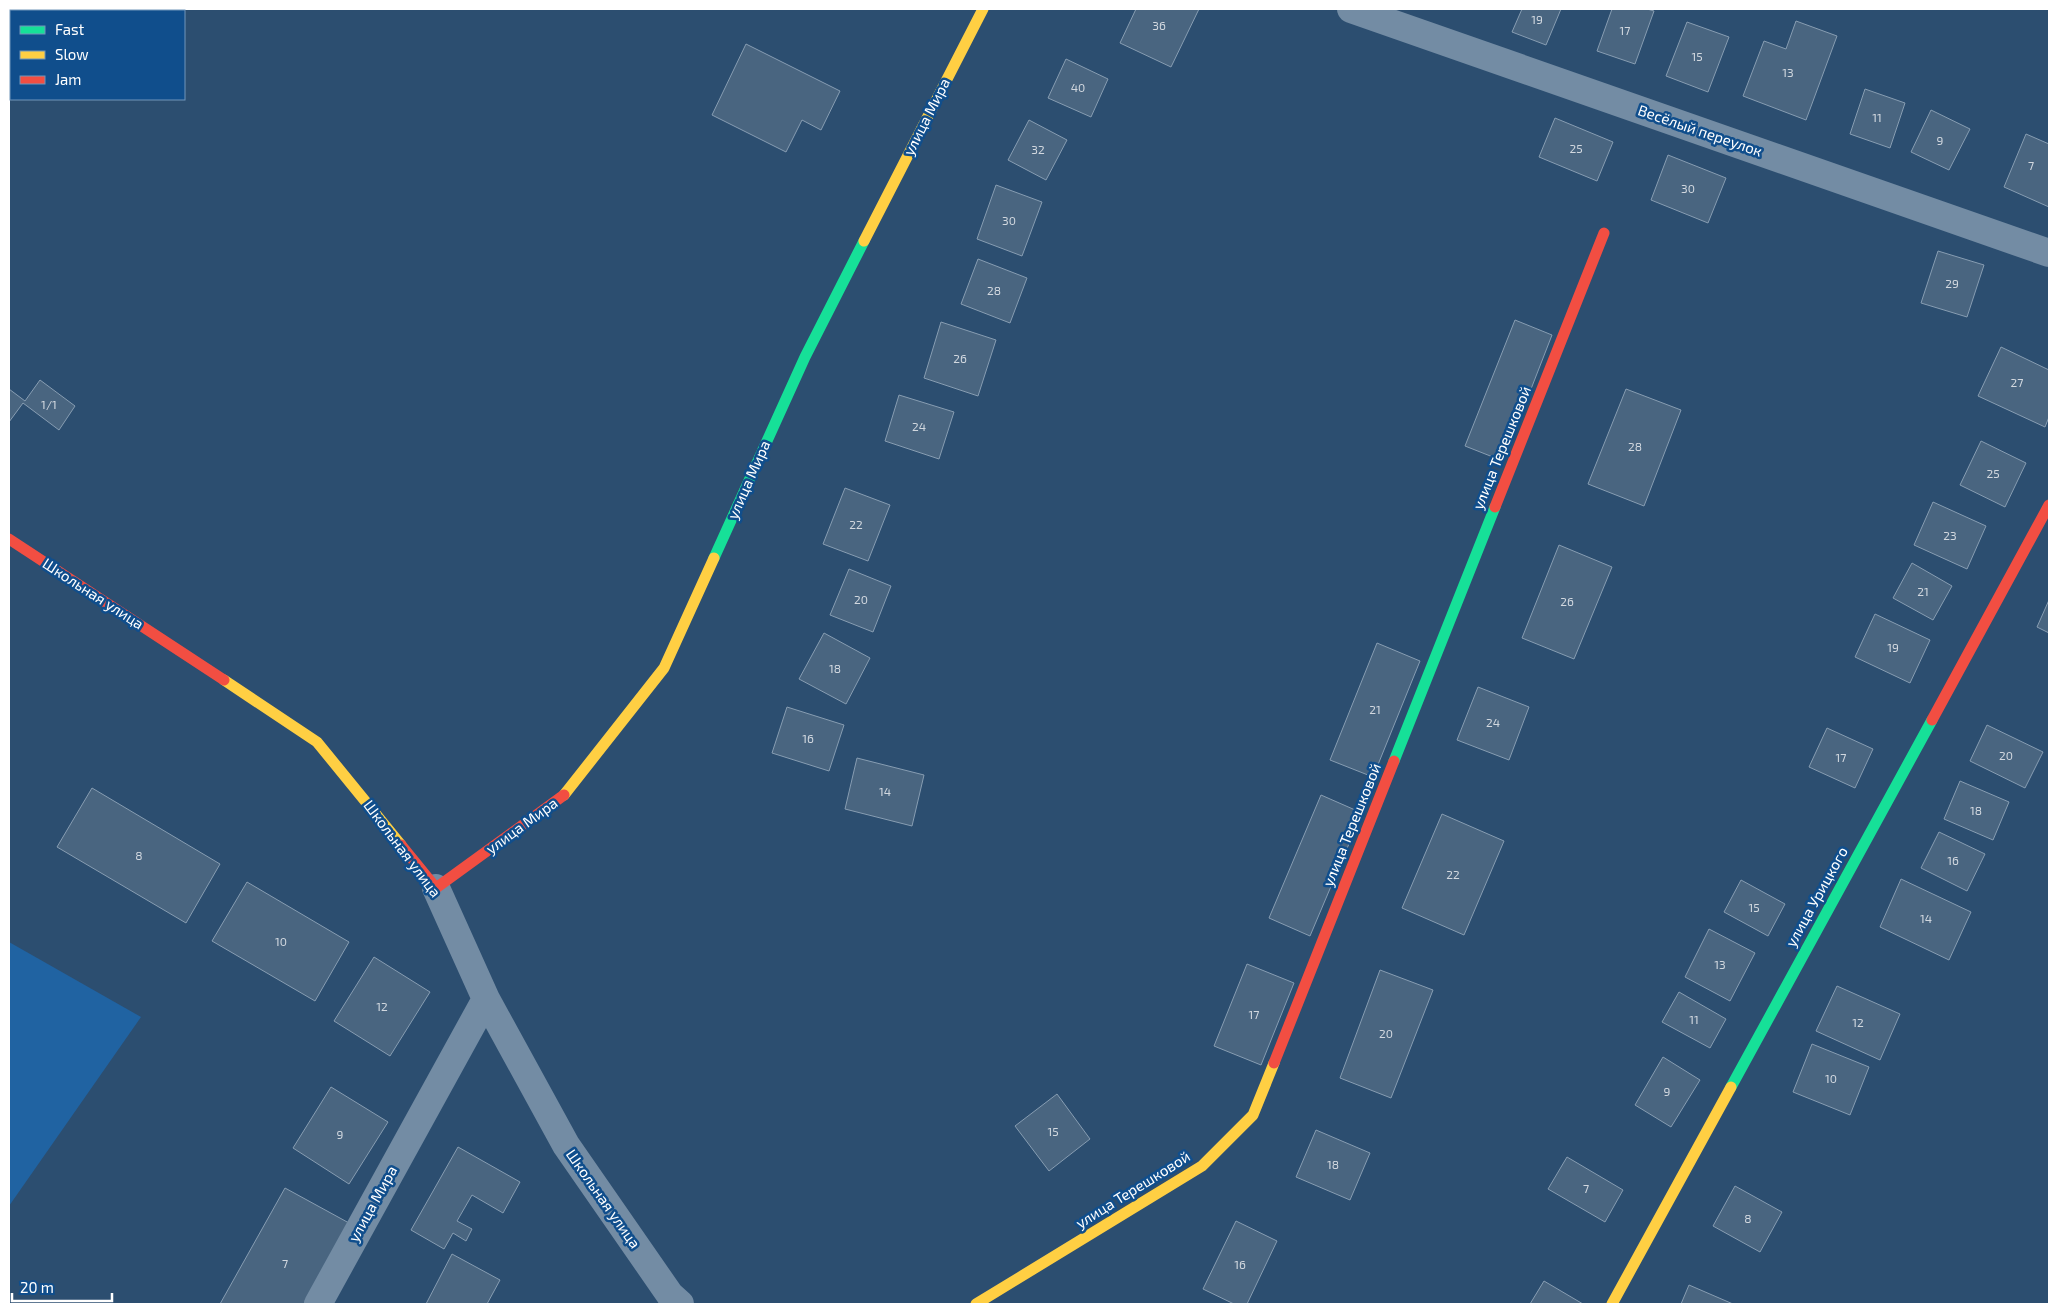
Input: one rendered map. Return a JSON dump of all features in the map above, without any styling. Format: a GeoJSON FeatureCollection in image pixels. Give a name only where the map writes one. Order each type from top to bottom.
{"type":"FeatureCollection","features":[{"type":"Feature","properties":{"kind":"street","name":"улица Мира"},"geometry":{"type":"LineString","coordinates":[[436,888],[564,796],[664,668],[804,357],[982,9]]}},
{"type":"Feature","properties":{"kind":"street","name":"Весёлый переулок"},"geometry":{"type":"LineString","coordinates":[[1351,9],[2049,253]]}},
{"type":"Feature","properties":{"kind":"street","name":"улица Терешковой"},"geometry":{"type":"LineString","coordinates":[[976,1304],[1202,1166],[1253,1115],[1604,233]]}},
{"type":"Feature","properties":{"kind":"street","name":"улица Урицкого"},"geometry":{"type":"LineString","coordinates":[[1612,1304],[2049,505]]}},
{"type":"Feature","properties":{"kind":"street","name":"Школьная улица"},"geometry":{"type":"LineString","coordinates":[[9,539],[317,742],[436,888],[486,999],[566,1146],[670,1295],[680,1304]]}},
{"type":"Feature","properties":{"kind":"street","name":"улица Мира"},"geometry":{"type":"LineString","coordinates":[[318,1304],[486,999]]}},
{"type":"Feature","properties":{"kind":"shaded area"},"geometry":{"type":"Polygon","coordinates":[[[9,942],[141,1017],[9,1206],[9,942]]]}},
{"type":"Feature","properties":{"kind":"building"},"geometry":{"type":"Polygon","coordinates":[[[1136,9],[1199,9],[1171,67],[1120,43],[1136,9]]]}},
{"type":"Feature","properties":{"kind":"building"},"geometry":{"type":"Polygon","coordinates":[[[1522,9],[1561,9],[1546,45],[1512,32],[1522,9]]]}},
{"type":"Feature","properties":{"kind":"building"},"geometry":{"type":"Polygon","coordinates":[[[1612,9],[1647,9],[1654,11],[1635,64],[1597,51],[1612,9]]]}},
{"type":"Feature","properties":{"kind":"building"},"geometry":{"type":"Polygon","coordinates":[[[1796,21],[1837,36],[1806,120],[1743,96],[1764,41],[1786,49],[1796,21]]]}},
{"type":"Feature","properties":{"kind":"building"},"geometry":{"type":"Polygon","coordinates":[[[1687,22],[1729,37],[1708,92],[1666,76],[1687,22]]]}},
{"type":"Feature","properties":{"kind":"building"},"geometry":{"type":"Polygon","coordinates":[[[746,44],[840,91],[821,130],[802,120],[786,152],[712,115],[746,44]]]}},
{"type":"Feature","properties":{"kind":"building"},"geometry":{"type":"Polygon","coordinates":[[[1066,59],[1108,79],[1091,117],[1048,98],[1066,59]]]}},
{"type":"Feature","properties":{"kind":"building"},"geometry":{"type":"Polygon","coordinates":[[[1865,89],[1905,103],[1890,148],[1850,134],[1865,89]]]}},
{"type":"Feature","properties":{"kind":"building"},"geometry":{"type":"Polygon","coordinates":[[[1931,110],[1970,129],[1949,170],[1911,152],[1931,110]]]}},
{"type":"Feature","properties":{"kind":"building"},"geometry":{"type":"Polygon","coordinates":[[[1555,118],[1613,142],[1597,181],[1539,157],[1555,118]]]}},
{"type":"Feature","properties":{"kind":"building"},"geometry":{"type":"Polygon","coordinates":[[[1029,120],[1067,140],[1046,180],[1008,160],[1029,120]]]}},
{"type":"Feature","properties":{"kind":"building"},"geometry":{"type":"Polygon","coordinates":[[[2026,134],[2049,144],[2049,207],[2004,187],[2026,134]]]}},
{"type":"Feature","properties":{"kind":"building"},"geometry":{"type":"Polygon","coordinates":[[[1668,155],[1726,178],[1708,223],[1651,200],[1668,155]]]}},
{"type":"Feature","properties":{"kind":"building"},"geometry":{"type":"Polygon","coordinates":[[[996,185],[1042,202],[1022,256],[977,239],[996,185]]]}},
{"type":"Feature","properties":{"kind":"building"},"geometry":{"type":"Polygon","coordinates":[[[1938,251],[1984,265],[1967,317],[1921,303],[1938,251]]]}},
{"type":"Feature","properties":{"kind":"building"},"geometry":{"type":"Polygon","coordinates":[[[978,259],[1027,278],[1010,323],[961,304],[978,259]]]}},
{"type":"Feature","properties":{"kind":"building"},"geometry":{"type":"Polygon","coordinates":[[[1515,320],[1552,335],[1503,461],[1465,446],[1515,320]]]}},
{"type":"Feature","properties":{"kind":"building"},"geometry":{"type":"Polygon","coordinates":[[[941,322],[996,340],[978,396],[924,378],[941,322]]]}},
{"type":"Feature","properties":{"kind":"building"},"geometry":{"type":"Polygon","coordinates":[[[2001,347],[2049,370],[2049,417],[2045,427],[1978,396],[2001,347]]]}},
{"type":"Feature","properties":{"kind":"building"},"geometry":{"type":"Polygon","coordinates":[[[40,380],[75,406],[59,430],[23,403],[9,422],[9,389],[25,401],[40,380]]]}},
{"type":"Feature","properties":{"kind":"building"},"geometry":{"type":"Polygon","coordinates":[[[1626,389],[1681,410],[1644,506],[1588,484],[1626,389]]]}},
{"type":"Feature","properties":{"kind":"building"},"geometry":{"type":"Polygon","coordinates":[[[899,395],[954,412],[939,459],[885,441],[899,395]]]}},
{"type":"Feature","properties":{"kind":"building"},"geometry":{"type":"Polygon","coordinates":[[[1981,441],[2026,463],[2005,507],[1960,485],[1981,441]]]}},
{"type":"Feature","properties":{"kind":"building"},"geometry":{"type":"Polygon","coordinates":[[[845,488],[890,505],[868,561],[823,544],[845,488]]]}},
{"type":"Feature","properties":{"kind":"building"},"geometry":{"type":"Polygon","coordinates":[[[1933,502],[1986,526],[1967,569],[1914,545],[1933,502]]]}},
{"type":"Feature","properties":{"kind":"building"},"geometry":{"type":"Polygon","coordinates":[[[1559,545],[1612,567],[1574,659],[1522,638],[1559,545]]]}},
{"type":"Feature","properties":{"kind":"building"},"geometry":{"type":"Polygon","coordinates":[[[1912,563],[1952,586],[1933,620],[1893,598],[1912,563]]]}},
{"type":"Feature","properties":{"kind":"building"},"geometry":{"type":"Polygon","coordinates":[[[849,569],[891,586],[873,632],[830,615],[849,569]]]}},
{"type":"Feature","properties":{"kind":"building"},"geometry":{"type":"Polygon","coordinates":[[[2049,600],[2049,633],[2037,627],[2049,600]]]}},
{"type":"Feature","properties":{"kind":"building"},"geometry":{"type":"Polygon","coordinates":[[[1875,614],[1930,640],[1910,683],[1855,657],[1875,614]]]}},
{"type":"Feature","properties":{"kind":"building"},"geometry":{"type":"Polygon","coordinates":[[[824,633],[870,658],[846,704],[799,679],[824,633]]]}},
{"type":"Feature","properties":{"kind":"building"},"geometry":{"type":"Polygon","coordinates":[[[1377,643],[1420,661],[1373,777],[1330,760],[1377,643]]]}},
{"type":"Feature","properties":{"kind":"building"},"geometry":{"type":"Polygon","coordinates":[[[1478,687],[1529,707],[1509,760],[1457,740],[1478,687]]]}},
{"type":"Feature","properties":{"kind":"building"},"geometry":{"type":"Polygon","coordinates":[[[787,707],[844,725],[829,771],[772,753],[787,707]]]}},
{"type":"Feature","properties":{"kind":"building"},"geometry":{"type":"Polygon","coordinates":[[[1987,725],[2043,752],[2025,788],[1970,761],[1987,725]]]}},
{"type":"Feature","properties":{"kind":"building"},"geometry":{"type":"Polygon","coordinates":[[[1827,728],[1873,749],[1855,788],[1809,767],[1827,728]]]}},
{"type":"Feature","properties":{"kind":"building"},"geometry":{"type":"Polygon","coordinates":[[[857,758],[924,775],[912,826],[845,809],[857,758]]]}},
{"type":"Feature","properties":{"kind":"building"},"geometry":{"type":"Polygon","coordinates":[[[1960,781],[2009,802],[1993,840],[1944,819],[1960,781]]]}},
{"type":"Feature","properties":{"kind":"building"},"geometry":{"type":"Polygon","coordinates":[[[92,788],[220,864],[186,923],[57,847],[92,788]]]}},
{"type":"Feature","properties":{"kind":"building"},"geometry":{"type":"Polygon","coordinates":[[[1321,795],[1362,813],[1310,936],[1269,918],[1321,795]]]}},
{"type":"Feature","properties":{"kind":"building"},"geometry":{"type":"Polygon","coordinates":[[[1442,814],[1504,841],[1464,935],[1402,908],[1442,814]]]}},
{"type":"Feature","properties":{"kind":"building"},"geometry":{"type":"Polygon","coordinates":[[[1939,832],[1985,854],[1967,891],[1921,868],[1939,832]]]}},
{"type":"Feature","properties":{"kind":"building"},"geometry":{"type":"Polygon","coordinates":[[[1901,879],[1971,912],[1949,960],[1880,927],[1901,879]]]}},
{"type":"Feature","properties":{"kind":"building"},"geometry":{"type":"Polygon","coordinates":[[[1741,880],[1785,904],[1768,936],[1724,912],[1741,880]]]}},
{"type":"Feature","properties":{"kind":"building"},"geometry":{"type":"Polygon","coordinates":[[[247,882],[349,942],[315,1001],[212,941],[247,882]]]}},
{"type":"Feature","properties":{"kind":"building"},"geometry":{"type":"Polygon","coordinates":[[[1709,929],[1755,953],[1730,1001],[1685,977],[1709,929]]]}},
{"type":"Feature","properties":{"kind":"building"},"geometry":{"type":"Polygon","coordinates":[[[374,957],[430,992],[390,1056],[334,1021],[374,957]]]}},
{"type":"Feature","properties":{"kind":"building"},"geometry":{"type":"Polygon","coordinates":[[[1247,964],[1294,983],[1261,1065],[1214,1046],[1247,964]]]}},
{"type":"Feature","properties":{"kind":"building"},"geometry":{"type":"Polygon","coordinates":[[[1380,970],[1433,990],[1391,1098],[1340,1078],[1380,970]]]}},
{"type":"Feature","properties":{"kind":"building"},"geometry":{"type":"Polygon","coordinates":[[[1837,986],[1900,1014],[1880,1060],[1816,1031],[1837,986]]]}},
{"type":"Feature","properties":{"kind":"building"},"geometry":{"type":"Polygon","coordinates":[[[1679,992],[1726,1019],[1710,1048],[1662,1022],[1679,992]]]}},
{"type":"Feature","properties":{"kind":"building"},"geometry":{"type":"Polygon","coordinates":[[[1812,1044],[1869,1067],[1850,1115],[1793,1092],[1812,1044]]]}},
{"type":"Feature","properties":{"kind":"building"},"geometry":{"type":"Polygon","coordinates":[[[1663,1057],[1700,1080],[1671,1127],[1635,1105],[1663,1057]]]}},
{"type":"Feature","properties":{"kind":"building"},"geometry":{"type":"Polygon","coordinates":[[[331,1087],[388,1122],[349,1184],[293,1148],[331,1087]]]}},
{"type":"Feature","properties":{"kind":"building"},"geometry":{"type":"Polygon","coordinates":[[[1057,1094],[1090,1139],[1049,1171],[1015,1126],[1057,1094]]]}},
{"type":"Feature","properties":{"kind":"building"},"geometry":{"type":"Polygon","coordinates":[[[1316,1130],[1370,1153],[1350,1200],[1296,1177],[1316,1130]]]}},
{"type":"Feature","properties":{"kind":"building"},"geometry":{"type":"Polygon","coordinates":[[[458,1147],[520,1182],[503,1213],[472,1195],[457,1221],[472,1229],[466,1241],[453,1233],[444,1249],[411,1230],[458,1147]]]}},
{"type":"Feature","properties":{"kind":"building"},"geometry":{"type":"Polygon","coordinates":[[[1567,1157],[1623,1190],[1605,1222],[1548,1189],[1567,1157]]]}},
{"type":"Feature","properties":{"kind":"building"},"geometry":{"type":"Polygon","coordinates":[[[1735,1186],[1782,1212],[1760,1252],[1713,1226],[1735,1186]]]}},
{"type":"Feature","properties":{"kind":"building"},"geometry":{"type":"Polygon","coordinates":[[[285,1188],[349,1223],[304,1304],[220,1304],[285,1188]]]}},
{"type":"Feature","properties":{"kind":"building"},"geometry":{"type":"Polygon","coordinates":[[[1236,1221],[1277,1241],[1247,1304],[1234,1304],[1203,1289],[1236,1221]]]}},
{"type":"Feature","properties":{"kind":"building"},"geometry":{"type":"Polygon","coordinates":[[[452,1254],[500,1280],[487,1304],[426,1304],[452,1254]]]}},
{"type":"Feature","properties":{"kind":"building"},"geometry":{"type":"Polygon","coordinates":[[[1544,1281],[1583,1304],[1530,1304],[1544,1281]]]}},
{"type":"Feature","properties":{"kind":"building"},"geometry":{"type":"Polygon","coordinates":[[[1689,1285],[1733,1304],[1681,1304],[1689,1285]]]}},
{"type":"Feature","properties":{"kind":"traffic: fast"},"geometry":{"type":"LineString","coordinates":[[714,558],[805,357],[864,241]]}},
{"type":"Feature","properties":{"kind":"traffic: fast"},"geometry":{"type":"LineString","coordinates":[[1394,761],[1495,507]]}},
{"type":"Feature","properties":{"kind":"traffic: fast"},"geometry":{"type":"LineString","coordinates":[[1731,1087],[1932,720]]}},
{"type":"Feature","properties":{"kind":"traffic: slow"},"geometry":{"type":"LineString","coordinates":[[864,241],[983,9]]}},
{"type":"Feature","properties":{"kind":"traffic: slow"},"geometry":{"type":"LineString","coordinates":[[564,795],[664,668],[714,558]]}},
{"type":"Feature","properties":{"kind":"traffic: slow"},"geometry":{"type":"LineString","coordinates":[[224,680],[317,742],[401,845]]}},
{"type":"Feature","properties":{"kind":"traffic: slow"},"geometry":{"type":"LineString","coordinates":[[976,1304],[1202,1166],[1253,1115],[1274,1063]]}},
{"type":"Feature","properties":{"kind":"traffic: slow"},"geometry":{"type":"LineString","coordinates":[[1612,1304],[1731,1087]]}},
{"type":"Feature","properties":{"kind":"traffic: jam"},"geometry":{"type":"LineString","coordinates":[[1495,507],[1604,233]]}},
{"type":"Feature","properties":{"kind":"traffic: jam"},"geometry":{"type":"LineString","coordinates":[[1932,720],[2049,505]]}},
{"type":"Feature","properties":{"kind":"traffic: jam"},"geometry":{"type":"LineString","coordinates":[[9,539],[224,680]]}},
{"type":"Feature","properties":{"kind":"traffic: jam"},"geometry":{"type":"LineString","coordinates":[[1274,1063],[1394,761]]}},
{"type":"Feature","properties":{"kind":"traffic: jam"},"geometry":{"type":"LineString","coordinates":[[401,845],[436,888],[564,795]]}}]}
